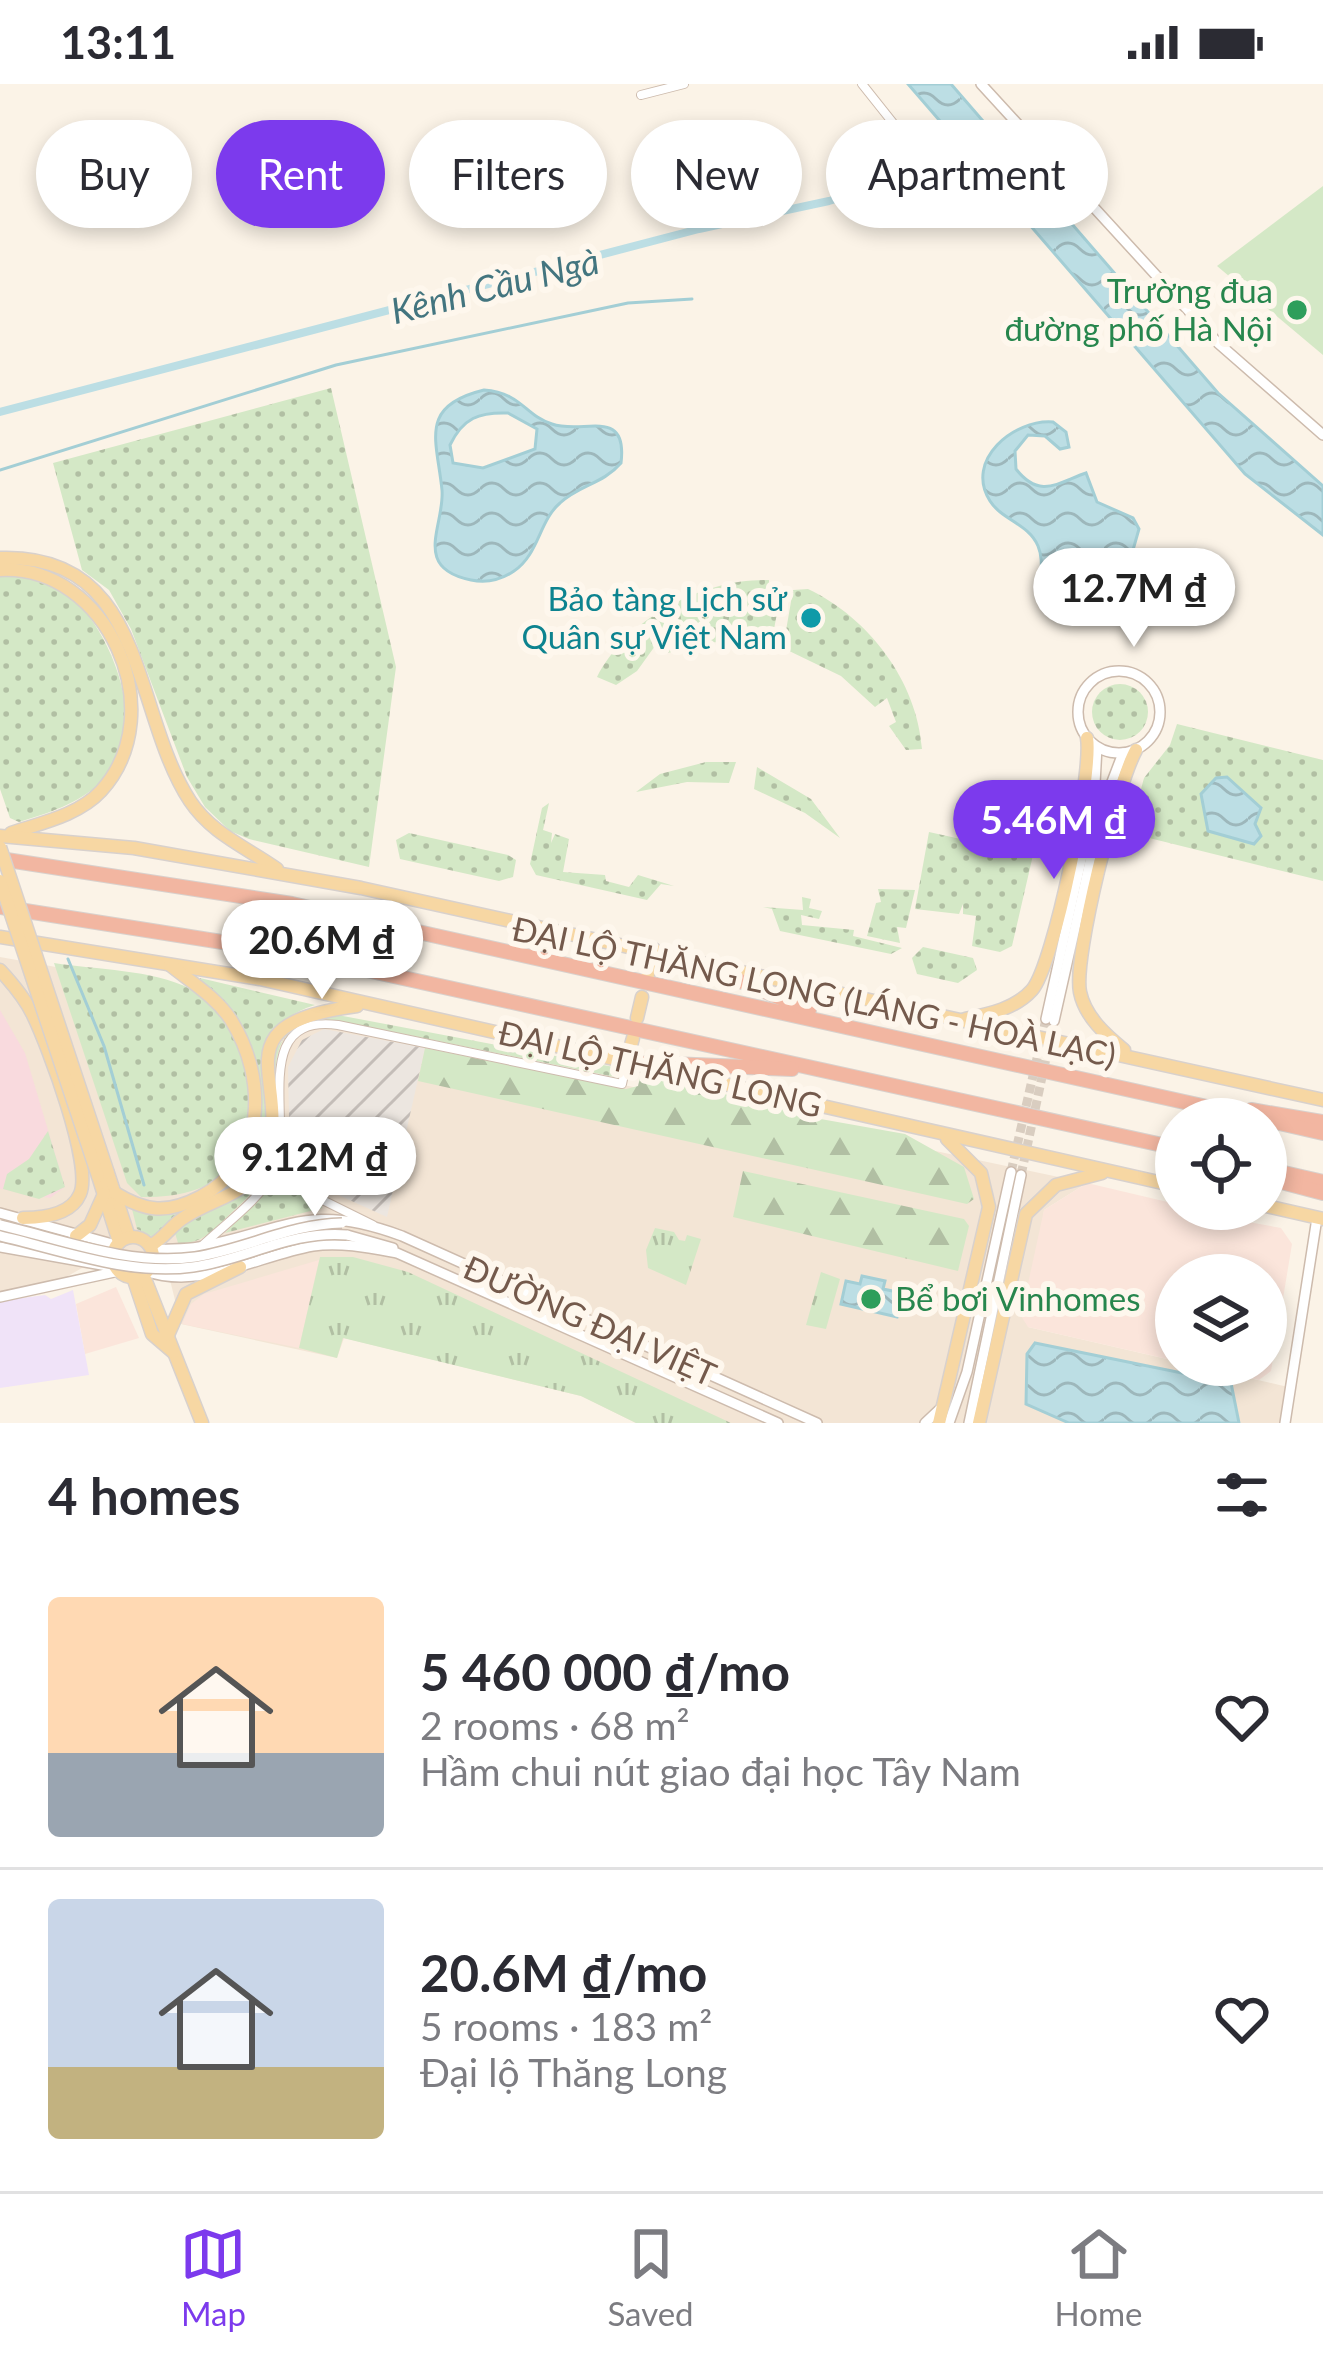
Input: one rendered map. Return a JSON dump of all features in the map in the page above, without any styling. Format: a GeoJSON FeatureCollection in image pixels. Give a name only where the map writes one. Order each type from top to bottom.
{"type":"FeatureCollection","features":[{"type":"Feature","properties":{"kind":"highway","name":"ĐẠI LỘ THĂNG LONG (LÁNG - HOÀ LẠC)"},"geometry":{"type":"LineString","coordinates":[[0,859],[292,904],[1167,1098]]}},
{"type":"Feature","properties":{"kind":"highway"},"geometry":{"type":"LineString","coordinates":[[0,907],[285,952],[986,1105],[1155,1147]]}},
{"type":"Feature","properties":{"kind":"highway"},"geometry":{"type":"LineString","coordinates":[[681,956],[826,1016],[892,1029],[947,1048]]}},
{"type":"Feature","properties":{"kind":"highway"},"geometry":{"type":"LineString","coordinates":[[646,1063],[782,1067],[938,1101],[986,1105]]}},
{"type":"Feature","properties":{"kind":"highway"},"geometry":{"type":"LineString","coordinates":[[1096,1082],[1323,1122]]}},
{"type":"Feature","properties":{"kind":"highway","name":"ĐẠI LỘ THĂNG LONG (LÁNG - HOÀ LẠC)"},"geometry":{"type":"LineString","coordinates":[[1287,1125],[1323,1133]]}},
{"type":"Feature","properties":{"kind":"highway"},"geometry":{"type":"LineString","coordinates":[[1287,1176],[1323,1182]]}},
{"type":"Feature","properties":{"kind":"highway"},"geometry":{"type":"LineString","coordinates":[[1287,1180],[1323,1193]]}},
{"type":"Feature","properties":{"kind":"main road"},"geometry":{"type":"LineString","coordinates":[[0,558],[41,561],[99,592],[121,625],[191,803],[229,840],[283,874]]}},
{"type":"Feature","properties":{"kind":"main road"},"geometry":{"type":"LineString","coordinates":[[0,570],[40,572],[83,597],[109,629],[132,703],[125,756],[99,794],[78,809],[1,840]]}},
{"type":"Feature","properties":{"kind":"main road"},"geometry":{"type":"LineString","coordinates":[[959,1020],[1014,1004],[1042,973],[1092,742]]}},
{"type":"Feature","properties":{"kind":"main road"},"geometry":{"type":"LineString","coordinates":[[1130,751],[1078,980],[1088,1012],[1130,1054]]}},
{"type":"Feature","properties":{"kind":"main road"},"geometry":{"type":"LineString","coordinates":[[1,840],[134,848],[283,874],[654,950],[1323,1100]]}},
{"type":"Feature","properties":{"kind":"main road"},"geometry":{"type":"LineString","coordinates":[[1,840],[103,1174]]}},
{"type":"Feature","properties":{"kind":"main road"},"geometry":{"type":"LineString","coordinates":[[0,880],[103,1174],[152,1334],[174,1352]]}},
{"type":"Feature","properties":{"kind":"main road","name":"ĐẠI LỘ THĂNG LONG"},"geometry":{"type":"LineString","coordinates":[[0,937],[164,960],[646,1063],[1155,1182]]}},
{"type":"Feature","properties":{"kind":"main road"},"geometry":{"type":"LineString","coordinates":[[647,979],[654,950]]}},
{"type":"Feature","properties":{"kind":"main road"},"geometry":{"type":"LineString","coordinates":[[109,1192],[157,1211],[188,1202],[235,1172],[253,1132],[251,1073],[237,1031],[221,1007],[164,960]]}},
{"type":"Feature","properties":{"kind":"main road"},"geometry":{"type":"LineString","coordinates":[[0,970],[34,1017],[83,1165],[80,1194],[71,1206],[42,1219],[23,1218]]}},
{"type":"Feature","properties":{"kind":"main road"},"geometry":{"type":"LineString","coordinates":[[638,1018],[643,997]]}},
{"type":"Feature","properties":{"kind":"main road"},"geometry":{"type":"LineString","coordinates":[[131,1272],[190,1213],[237,1193],[256,1174],[269,1137],[267,1064],[283,1030],[320,1010],[370,1004]]}},
{"type":"Feature","properties":{"kind":"main road"},"geometry":{"type":"LineString","coordinates":[[627,1059],[633,1037]]}},
{"type":"Feature","properties":{"kind":"main road"},"geometry":{"type":"LineString","coordinates":[[939,1423],[989,1208],[981,1173],[942,1134]]}},
{"type":"Feature","properties":{"kind":"main road"},"geometry":{"type":"LineString","coordinates":[[980,1423],[1026,1214],[1056,1185],[1110,1172]]}},
{"type":"Feature","properties":{"kind":"main road"},"geometry":{"type":"LineString","coordinates":[[76,1236],[100,1210],[109,1192]]}},
{"type":"Feature","properties":{"kind":"main road"},"geometry":{"type":"LineString","coordinates":[[1287,1212],[1320,1219]]}},
{"type":"Feature","properties":{"kind":"main road"},"geometry":{"type":"LineString","coordinates":[[121,1242],[151,1248]]}},
{"type":"Feature","properties":{"kind":"main road"},"geometry":{"type":"LineString","coordinates":[[168,1336],[186,1294],[240,1267]]}},
{"type":"Feature","properties":{"kind":"main road"},"geometry":{"type":"LineString","coordinates":[[131,1272],[168,1336],[202,1423]]}},
{"type":"Feature","properties":{"kind":"street"},"geometry":{"type":"LineString","coordinates":[[641,95],[684,84]]}},
{"type":"Feature","properties":{"kind":"street"},"geometry":{"type":"LineString","coordinates":[[862,84],[891,120]]}},
{"type":"Feature","properties":{"kind":"street"},"geometry":{"type":"LineString","coordinates":[[981,84],[1218,343],[1323,435]]}},
{"type":"Feature","properties":{"kind":"street"},"geometry":{"type":"LineString","coordinates":[[1108,671],[1135,673],[1156,692],[1160,714],[1156,731],[1130,751],[1102,810],[1050,1020],[1094,802],[1092,742],[1077,712],[1086,687],[1108,671]]}},
{"type":"Feature","properties":{"kind":"street"},"geometry":{"type":"LineString","coordinates":[[1092,742],[1130,751]]}},
{"type":"Feature","properties":{"kind":"street"},"geometry":{"type":"LineString","coordinates":[[201,1246],[272,1175],[280,1138],[280,1058],[308,1028],[338,1025],[622,1084],[627,1059]]}},
{"type":"Feature","properties":{"kind":"street"},"geometry":{"type":"LineString","coordinates":[[949,1423],[967,1372],[1016,1174],[969,1423]]}},
{"type":"Feature","properties":{"kind":"street"},"geometry":{"type":"LineString","coordinates":[[272,1175],[376,1227]]}},
{"type":"Feature","properties":{"kind":"street"},"geometry":{"type":"LineString","coordinates":[[0,1213],[76,1236],[121,1242]]}},
{"type":"Feature","properties":{"kind":"street","name":"ĐƯỜNG ĐẠI VIỆT"},"geometry":{"type":"LineString","coordinates":[[151,1248],[201,1246],[304,1218],[339,1217],[376,1227],[817,1423]]}},
{"type":"Feature","properties":{"kind":"street"},"geometry":{"type":"LineString","coordinates":[[1285,1423],[1320,1219]]}},
{"type":"Feature","properties":{"kind":"street"},"geometry":{"type":"LineString","coordinates":[[0,1225],[167,1259],[200,1256],[298,1227],[362,1224]]}},
{"type":"Feature","properties":{"kind":"street"},"geometry":{"type":"LineString","coordinates":[[0,1236],[124,1265],[180,1268],[297,1238],[347,1235],[388,1246],[413,1259]]}},
{"type":"Feature","properties":{"kind":"street","name":"ĐƯỜNG ĐẠI VIỆT"},"geometry":{"type":"LineString","coordinates":[[0,1247],[131,1272],[185,1276],[330,1245],[413,1259],[778,1423]]}},
{"type":"Feature","properties":{"kind":"street"},"geometry":{"type":"LineString","coordinates":[[0,1297],[131,1272]]}},
{"type":"Feature","properties":{"kind":"street"},"geometry":{"type":"LineString","coordinates":[[925,1423],[948,1398]]}},
{"type":"Feature","properties":{"kind":"street"},"geometry":{"type":"LineString","coordinates":[[759,1414],[766,1400]]}},
{"type":"Feature","properties":{"kind":"shaded area"},"geometry":{"type":"Polygon","coordinates":[[[0,957],[1087,1183],[1044,1210],[1028,1327],[1155,1356],[1155,1386],[1288,1387],[1281,1423],[636,1423],[581,1396],[344,1338],[337,1358],[181,1324],[170,1280],[82,1268],[59,1281],[0,1294],[0,957]]]}},
{"type":"Feature","properties":{"kind":"shaded area"},"geometry":{"type":"Polygon","coordinates":[[[0,1010],[25,1053],[65,1187],[50,1198],[0,1189],[0,1010]]]}},
{"type":"Feature","properties":{"kind":"shaded area"},"geometry":{"type":"Polygon","coordinates":[[[324,1029],[425,1048],[387,1217],[294,1175],[290,1167],[288,1067],[302,1040],[324,1029]]]}},
{"type":"Feature","properties":{"kind":"shaded area"},"geometry":{"type":"Polygon","coordinates":[[[1087,1183],[1155,1199],[1155,1230],[1282,1230],[1292,1244],[1287,1274],[1287,1254],[1155,1254],[1155,1356],[1028,1327],[1021,1316],[1044,1210],[1087,1183]]]}},
{"type":"Feature","properties":{"kind":"shaded area"},"geometry":{"type":"Polygon","coordinates":[[[319,1260],[299,1348],[182,1324],[191,1304],[204,1294],[319,1260]]]}},
{"type":"Feature","properties":{"kind":"shaded area"},"geometry":{"type":"Polygon","coordinates":[[[116,1287],[139,1338],[85,1354],[76,1304],[116,1287]]]}},
{"type":"Feature","properties":{"kind":"shaded area"},"geometry":{"type":"Polygon","coordinates":[[[73,1290],[89,1375],[0,1388],[0,1301],[45,1295],[51,1299],[73,1290]]]}},
{"type":"Feature","properties":{"kind":"green space","name":"Trường đua đường phố Hà Nội"},"geometry":{"type":"Polygon","coordinates":[[[1323,186],[1323,355],[1217,266],[1323,186]]]}},
{"type":"Feature","properties":{"kind":"green space"},"geometry":{"type":"Polygon","coordinates":[[[331,388],[396,667],[369,867],[249,839],[230,831],[205,807],[187,777],[131,629],[109,590],[82,570],[53,463],[331,388]]]}},
{"type":"Feature","properties":{"kind":"green space"},"geometry":{"type":"Polygon","coordinates":[[[23,574],[62,588],[83,608],[111,655],[126,710],[125,737],[117,762],[102,782],[73,802],[19,822],[10,818],[0,789],[0,575],[23,574]]]}},
{"type":"Feature","properties":{"kind":"green space"},"geometry":{"type":"Polygon","coordinates":[[[769,580],[769,585],[782,587],[771,645],[711,642],[660,655],[655,646],[637,671],[616,685],[597,677],[627,637],[670,606],[719,586],[769,580]]]}},
{"type":"Feature","properties":{"kind":"green space"},"geometry":{"type":"Polygon","coordinates":[[[808,589],[851,617],[886,654],[911,699],[922,749],[906,750],[889,726],[896,722],[887,698],[875,707],[841,676],[783,648],[793,590],[808,589]]]}},
{"type":"Feature","properties":{"kind":"green space"},"geometry":{"type":"Polygon","coordinates":[[[1120,684],[1140,692],[1148,712],[1140,732],[1120,740],[1100,732],[1092,712],[1100,692],[1120,684]]]}},
{"type":"Feature","properties":{"kind":"green space"},"geometry":{"type":"Polygon","coordinates":[[[1177,724],[1323,760],[1323,881],[1129,833],[1144,778],[1170,745],[1177,724]]]}},
{"type":"Feature","properties":{"kind":"green space"},"geometry":{"type":"Polygon","coordinates":[[[706,762],[736,762],[729,783],[687,782],[636,792],[660,774],[706,762]]]}},
{"type":"Feature","properties":{"kind":"green space"},"geometry":{"type":"Polygon","coordinates":[[[757,767],[811,799],[840,838],[805,813],[754,789],[757,767]]]}},
{"type":"Feature","properties":{"kind":"green space"},"geometry":{"type":"Polygon","coordinates":[[[549,803],[543,830],[552,833],[551,843],[555,834],[569,839],[563,872],[605,875],[606,881],[629,887],[638,875],[674,886],[661,884],[647,900],[536,875],[530,864],[542,808],[549,803]]]}},
{"type":"Feature","properties":{"kind":"green space"},"geometry":{"type":"Polygon","coordinates":[[[929,832],[1033,855],[1012,946],[1000,952],[972,946],[976,916],[963,914],[963,904],[959,914],[915,909],[929,832]]]}},
{"type":"Feature","properties":{"kind":"green space"},"geometry":{"type":"Polygon","coordinates":[[[409,833],[508,855],[516,860],[513,877],[499,881],[400,859],[396,840],[409,833]]]}},
{"type":"Feature","properties":{"kind":"green space"},"geometry":{"type":"Polygon","coordinates":[[[878,889],[915,890],[906,928],[897,927],[900,943],[867,936],[876,903],[881,902],[878,889]]]}},
{"type":"Feature","properties":{"kind":"green space"},"geometry":{"type":"Polygon","coordinates":[[[802,897],[811,899],[809,908],[822,911],[819,919],[801,915],[802,925],[854,930],[853,936],[902,948],[891,954],[780,931],[772,909],[763,907],[803,910],[802,897]]]}},
{"type":"Feature","properties":{"kind":"green space"},"geometry":{"type":"Polygon","coordinates":[[[923,947],[973,958],[977,970],[958,983],[917,974],[912,958],[923,947]]]}},
{"type":"Feature","properties":{"kind":"green space"},"geometry":{"type":"Polygon","coordinates":[[[54,963],[175,982],[210,1003],[225,1022],[246,1072],[249,1100],[241,1150],[220,1178],[188,1192],[152,1197],[141,1197],[127,1183],[54,963]]]}},
{"type":"Feature","properties":{"kind":"green space"},"geometry":{"type":"Polygon","coordinates":[[[200,978],[315,1005],[286,1019],[270,1037],[264,1058],[263,1151],[252,1172],[228,1192],[181,1213],[153,1237],[137,1229],[132,1209],[174,1210],[213,1195],[243,1169],[258,1134],[261,1094],[252,1055],[200,978]]]}},
{"type":"Feature","properties":{"kind":"green space"},"geometry":{"type":"Polygon","coordinates":[[[327,1013],[619,1068],[615,1077],[335,1020],[308,1022],[327,1013]]]}},
{"type":"Feature","properties":{"kind":"green space"},"geometry":{"type":"Polygon","coordinates":[[[286,1038],[276,1069],[276,1140],[270,1169],[210,1233],[178,1243],[175,1233],[247,1192],[266,1170],[270,1073],[273,1058],[286,1038]]]}},
{"type":"Feature","properties":{"kind":"green space"},"geometry":{"type":"Polygon","coordinates":[[[425,1048],[626,1089],[638,1086],[641,1072],[815,1118],[905,1134],[964,1167],[974,1199],[967,1204],[418,1081],[425,1048]]]}},
{"type":"Feature","properties":{"kind":"green space"},"geometry":{"type":"Polygon","coordinates":[[[48,1131],[65,1187],[39,1199],[3,1189],[7,1174],[29,1159],[48,1131]]]}},
{"type":"Feature","properties":{"kind":"green space"},"geometry":{"type":"Polygon","coordinates":[[[743,1171],[964,1219],[969,1226],[958,1271],[733,1217],[743,1171]]]}},
{"type":"Feature","properties":{"kind":"green space"},"geometry":{"type":"Polygon","coordinates":[[[274,1182],[321,1201],[322,1208],[225,1233],[274,1182]]]}},
{"type":"Feature","properties":{"kind":"green space"},"geometry":{"type":"Polygon","coordinates":[[[655,1228],[674,1232],[679,1240],[685,1241],[687,1235],[701,1239],[686,1285],[648,1268],[646,1250],[655,1228]]]}},
{"type":"Feature","properties":{"kind":"green space"},"geometry":{"type":"Polygon","coordinates":[[[320,1257],[353,1257],[408,1272],[731,1423],[636,1423],[581,1396],[343,1338],[337,1358],[299,1348],[320,1257]]]}},
{"type":"Feature","properties":{"kind":"green space"},"geometry":{"type":"Polygon","coordinates":[[[821,1272],[840,1279],[826,1329],[806,1325],[821,1272]]]}},
{"type":"Feature","properties":{"kind":"water"},"geometry":{"type":"Polygon","coordinates":[[[908,84],[951,84],[982,120],[939,120],[908,84]]]}},
{"type":"Feature","properties":{"kind":"water"},"geometry":{"type":"Polygon","coordinates":[[[1032,228],[1075,228],[1218,393],[1323,486],[1323,535],[1245,474],[1032,228]]]}},
{"type":"Feature","properties":{"kind":"water"},"geometry":{"type":"Polygon","coordinates":[[[484,390],[497,392],[552,424],[610,429],[618,434],[621,445],[621,463],[560,503],[522,564],[488,581],[453,574],[436,555],[442,490],[436,427],[449,405],[484,390]],[[508,413],[473,418],[450,445],[453,463],[483,468],[535,449],[537,429],[508,413]]]}},
{"type":"Feature","properties":{"kind":"water"},"geometry":{"type":"Polygon","coordinates":[[[1053,422],[1066,432],[1069,447],[1060,449],[1045,436],[1028,435],[1015,451],[1016,469],[1042,486],[1086,473],[1097,502],[1133,518],[1139,529],[1133,550],[1103,568],[1086,605],[1076,611],[1044,601],[1038,546],[1028,532],[995,507],[984,486],[983,471],[997,445],[1023,427],[1053,422]]]}},
{"type":"Feature","properties":{"kind":"water"},"geometry":{"type":"Polygon","coordinates":[[[1227,777],[1261,808],[1255,824],[1261,836],[1254,844],[1208,831],[1201,794],[1216,778],[1227,777]]]}},
{"type":"Feature","properties":{"kind":"water","name":"Bể bơi Vinhomes"},"geometry":{"type":"Polygon","coordinates":[[[862,1276],[885,1281],[883,1289],[902,1293],[897,1317],[841,1304],[846,1281],[860,1284],[862,1276]]]}},
{"type":"Feature","properties":{"kind":"water"},"geometry":{"type":"Polygon","coordinates":[[[1035,1343],[1155,1367],[1155,1386],[1232,1386],[1239,1423],[1069,1423],[1026,1404],[1027,1354],[1035,1343]]]}},
{"type":"Feature","properties":{"kind":"waterway","name":"Kênh Cầu Ngà"},"geometry":{"type":"LineString","coordinates":[[0,412],[699,229],[826,202]]}},
{"type":"Feature","properties":{"kind":"waterway"},"geometry":{"type":"LineString","coordinates":[[0,470],[336,365],[628,303],[692,299]]}},
{"type":"Feature","properties":{"kind":"waterway"},"geometry":{"type":"LineString","coordinates":[[68,959],[104,1046],[144,1185]]}},
{"type":"Feature","properties":{"kind":"tunnel"},"geometry":{"type":"LineString","coordinates":[[1011,1172],[1046,1019]]}},
{"type":"Feature","properties":{"kind":"tunnel"},"geometry":{"type":"LineString","coordinates":[[1021,1175],[1054,1021]]}},
{"type":"Feature","properties":{"kind":"place","name":"Trường đua đường phố Hà Nội"},"geometry":{"type":"Point","coordinates":[1297,310]}},
{"type":"Feature","properties":{"kind":"place","name":"Bảo tàng Lịch sử Quân sự Việt Nam"},"geometry":{"type":"Point","coordinates":[811,618]}},
{"type":"Feature","properties":{"kind":"place","name":"Bể bơi Vinhomes"},"geometry":{"type":"Point","coordinates":[871,1299]}}]}
